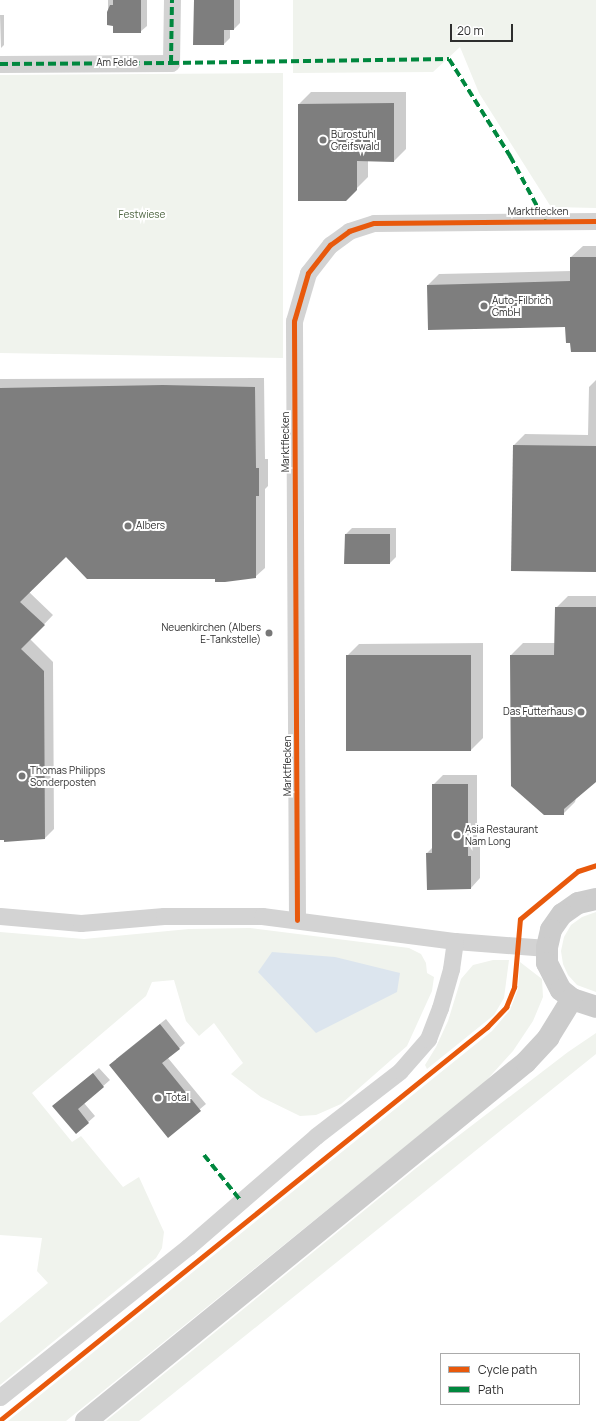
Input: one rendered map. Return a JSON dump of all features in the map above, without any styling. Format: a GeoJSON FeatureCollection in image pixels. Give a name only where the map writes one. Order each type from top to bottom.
{"type":"FeatureCollection","features":[{"type":"Feature","properties":{"kind":"main road"},"geometry":{"type":"LineString","coordinates":[[596,898],[578,903],[562,914],[551,930],[547,948],[547,963],[552,978],[572,999],[596,1007]]}},
{"type":"Feature","properties":{"kind":"main road"},"geometry":{"type":"LineString","coordinates":[[86,1421],[526,1062],[548,1038],[572,999]]}},
{"type":"Feature","properties":{"kind":"street","name":"Am Felde"},"geometry":{"type":"LineString","coordinates":[[0,64],[171,63],[172,0]]}},
{"type":"Feature","properties":{"kind":"street","name":"Marktflecken"},"geometry":{"type":"LineString","coordinates":[[297,920],[294,321],[308,273],[330,245],[350,231],[374,223],[596,221]]}},
{"type":"Feature","properties":{"kind":"street"},"geometry":{"type":"LineString","coordinates":[[0,916],[81,923],[220,914],[297,920],[454,941],[547,948]]}},
{"type":"Feature","properties":{"kind":"street"},"geometry":{"type":"LineString","coordinates":[[0,1397],[188,1247],[316,1136],[400,1070],[428,1039],[446,988],[454,941]]}},
{"type":"Feature","properties":{"kind":"green space"},"geometry":{"type":"Polygon","coordinates":[[[293,0],[596,0],[596,208],[551,207],[479,93],[460,47],[433,72],[293,73],[293,0]]]}},
{"type":"Feature","properties":{"kind":"green space","name":"Festwiese"},"geometry":{"type":"Polygon","coordinates":[[[283,73],[283,358],[0,353],[0,75],[283,73]]]}},
{"type":"Feature","properties":{"kind":"green space"},"geometry":{"type":"Polygon","coordinates":[[[596,912],[596,992],[577,985],[568,975],[563,964],[561,951],[564,937],[571,925],[582,917],[596,912]]]}},
{"type":"Feature","properties":{"kind":"green space"},"geometry":{"type":"Polygon","coordinates":[[[250,928],[409,948],[421,954],[426,963],[427,973],[434,977],[432,991],[407,1046],[341,1104],[316,1115],[300,1116],[261,1097],[231,1074],[243,1063],[214,1023],[199,1036],[186,1021],[174,980],[152,982],[146,996],[32,1093],[72,1142],[81,1136],[123,1187],[139,1177],[164,1232],[162,1248],[156,1258],[0,1385],[0,1323],[48,1283],[37,1271],[42,1238],[0,1235],[0,932],[84,939],[189,929],[250,928]]]}},
{"type":"Feature","properties":{"kind":"green space"},"geometry":{"type":"Polygon","coordinates":[[[493,960],[509,960],[504,998],[494,1015],[427,1069],[425,1065],[436,1047],[448,1021],[461,979],[473,965],[493,960]]]}},
{"type":"Feature","properties":{"kind":"green space"},"geometry":{"type":"Polygon","coordinates":[[[520,962],[542,979],[543,997],[533,1021],[513,1051],[484,1083],[66,1421],[8,1421],[492,1031],[510,1010],[518,989],[520,962]]]}},
{"type":"Feature","properties":{"kind":"green space"},"geometry":{"type":"Polygon","coordinates":[[[596,1033],[596,1054],[139,1421],[106,1421],[415,1169],[568,1052],[596,1033]]]}},
{"type":"Feature","properties":{"kind":"shaded area"},"geometry":{"type":"Polygon","coordinates":[[[272,952],[335,957],[400,973],[397,992],[316,1033],[258,972],[272,952]]]}},
{"type":"Feature","properties":{"kind":"building"},"geometry":{"type":"Polygon","coordinates":[[[113,0],[141,0],[141,33],[113,33],[113,26],[107,25],[107,12],[110,5],[113,5],[113,0]]]}},
{"type":"Feature","properties":{"kind":"building"},"geometry":{"type":"Polygon","coordinates":[[[194,0],[234,0],[234,30],[224,30],[224,45],[193,45],[194,0]]]}},
{"type":"Feature","properties":{"kind":"building"},"geometry":{"type":"Polygon","coordinates":[[[394,103],[394,162],[357,161],[357,190],[346,201],[298,201],[298,104],[394,103]]]}},
{"type":"Feature","properties":{"kind":"building"},"geometry":{"type":"Polygon","coordinates":[[[570,257],[596,257],[596,352],[571,352],[570,343],[566,343],[565,327],[428,330],[427,285],[570,281],[570,257]]]}},
{"type":"Feature","properties":{"kind":"building","name":"Albers"},"geometry":{"type":"Polygon","coordinates":[[[163,385],[255,387],[256,468],[259,468],[259,496],[256,496],[256,578],[225,582],[215,582],[215,579],[87,579],[66,557],[20,602],[45,625],[21,649],[44,671],[45,839],[4,842],[4,840],[0,840],[0,388],[163,385]]]}},
{"type":"Feature","properties":{"kind":"building"},"geometry":{"type":"Polygon","coordinates":[[[513,445],[596,446],[596,572],[511,571],[513,445]]]}},
{"type":"Feature","properties":{"kind":"building"},"geometry":{"type":"Polygon","coordinates":[[[345,534],[390,534],[390,564],[344,564],[345,534]]]}},
{"type":"Feature","properties":{"kind":"building"},"geometry":{"type":"Polygon","coordinates":[[[555,607],[596,607],[596,782],[564,809],[564,815],[544,815],[511,786],[510,655],[554,655],[555,607]]]}},
{"type":"Feature","properties":{"kind":"building"},"geometry":{"type":"Polygon","coordinates":[[[346,655],[471,655],[471,751],[346,751],[346,655]]]}},
{"type":"Feature","properties":{"kind":"building"},"geometry":{"type":"Polygon","coordinates":[[[432,784],[468,784],[468,856],[471,856],[471,889],[427,890],[426,853],[432,853],[432,784]]]}},
{"type":"Feature","properties":{"kind":"building"},"geometry":{"type":"Polygon","coordinates":[[[160,1024],[180,1049],[162,1063],[201,1111],[168,1138],[109,1065],[160,1024]]]}},
{"type":"Feature","properties":{"kind":"building"},"geometry":{"type":"Polygon","coordinates":[[[93,1073],[104,1087],[78,1109],[89,1123],[76,1134],[52,1106],[93,1073]]]}},
{"type":"Feature","properties":{"kind":"marked path"},"geometry":{"type":"LineString","coordinates":[[0,64],[171,63],[172,0]]}},
{"type":"Feature","properties":{"kind":"marked path"},"geometry":{"type":"LineString","coordinates":[[171,63],[449,59],[510,156],[545,221]]}},
{"type":"Feature","properties":{"kind":"marked path"},"geometry":{"type":"LineString","coordinates":[[204,1155],[241,1201]]}},
{"type":"Feature","properties":{"kind":"cycle path"},"geometry":{"type":"LineString","coordinates":[[297,920],[294,321],[308,273],[330,245],[349,231],[374,223],[596,221]]}},
{"type":"Feature","properties":{"kind":"cycle path"},"geometry":{"type":"LineString","coordinates":[[0,1420],[487,1027],[506,1007],[514,987],[520,919],[578,871],[596,865]]}},
{"type":"Feature","properties":{"kind":"place","name":"Bürostuhl Greifswald"},"geometry":{"type":"Point","coordinates":[323,140]}},
{"type":"Feature","properties":{"kind":"place","name":"Auto-Filbrich GmbH"},"geometry":{"type":"Point","coordinates":[484,306]}},
{"type":"Feature","properties":{"kind":"place","name":"Albers"},"geometry":{"type":"Point","coordinates":[128,526]}},
{"type":"Feature","properties":{"kind":"place","name":"Neuenkirchen (Albers E-Tankstelle)"},"geometry":{"type":"Point","coordinates":[269,633]}},
{"type":"Feature","properties":{"kind":"place","name":"Das Futterhaus"},"geometry":{"type":"Point","coordinates":[581,712]}},
{"type":"Feature","properties":{"kind":"place","name":"Thomas Philipps Sonderposten"},"geometry":{"type":"Point","coordinates":[22,776]}},
{"type":"Feature","properties":{"kind":"place","name":"Asia Restaurant Nam Long"},"geometry":{"type":"Point","coordinates":[457,835]}},
{"type":"Feature","properties":{"kind":"place","name":"Total"},"geometry":{"type":"Point","coordinates":[158,1098]}}]}
